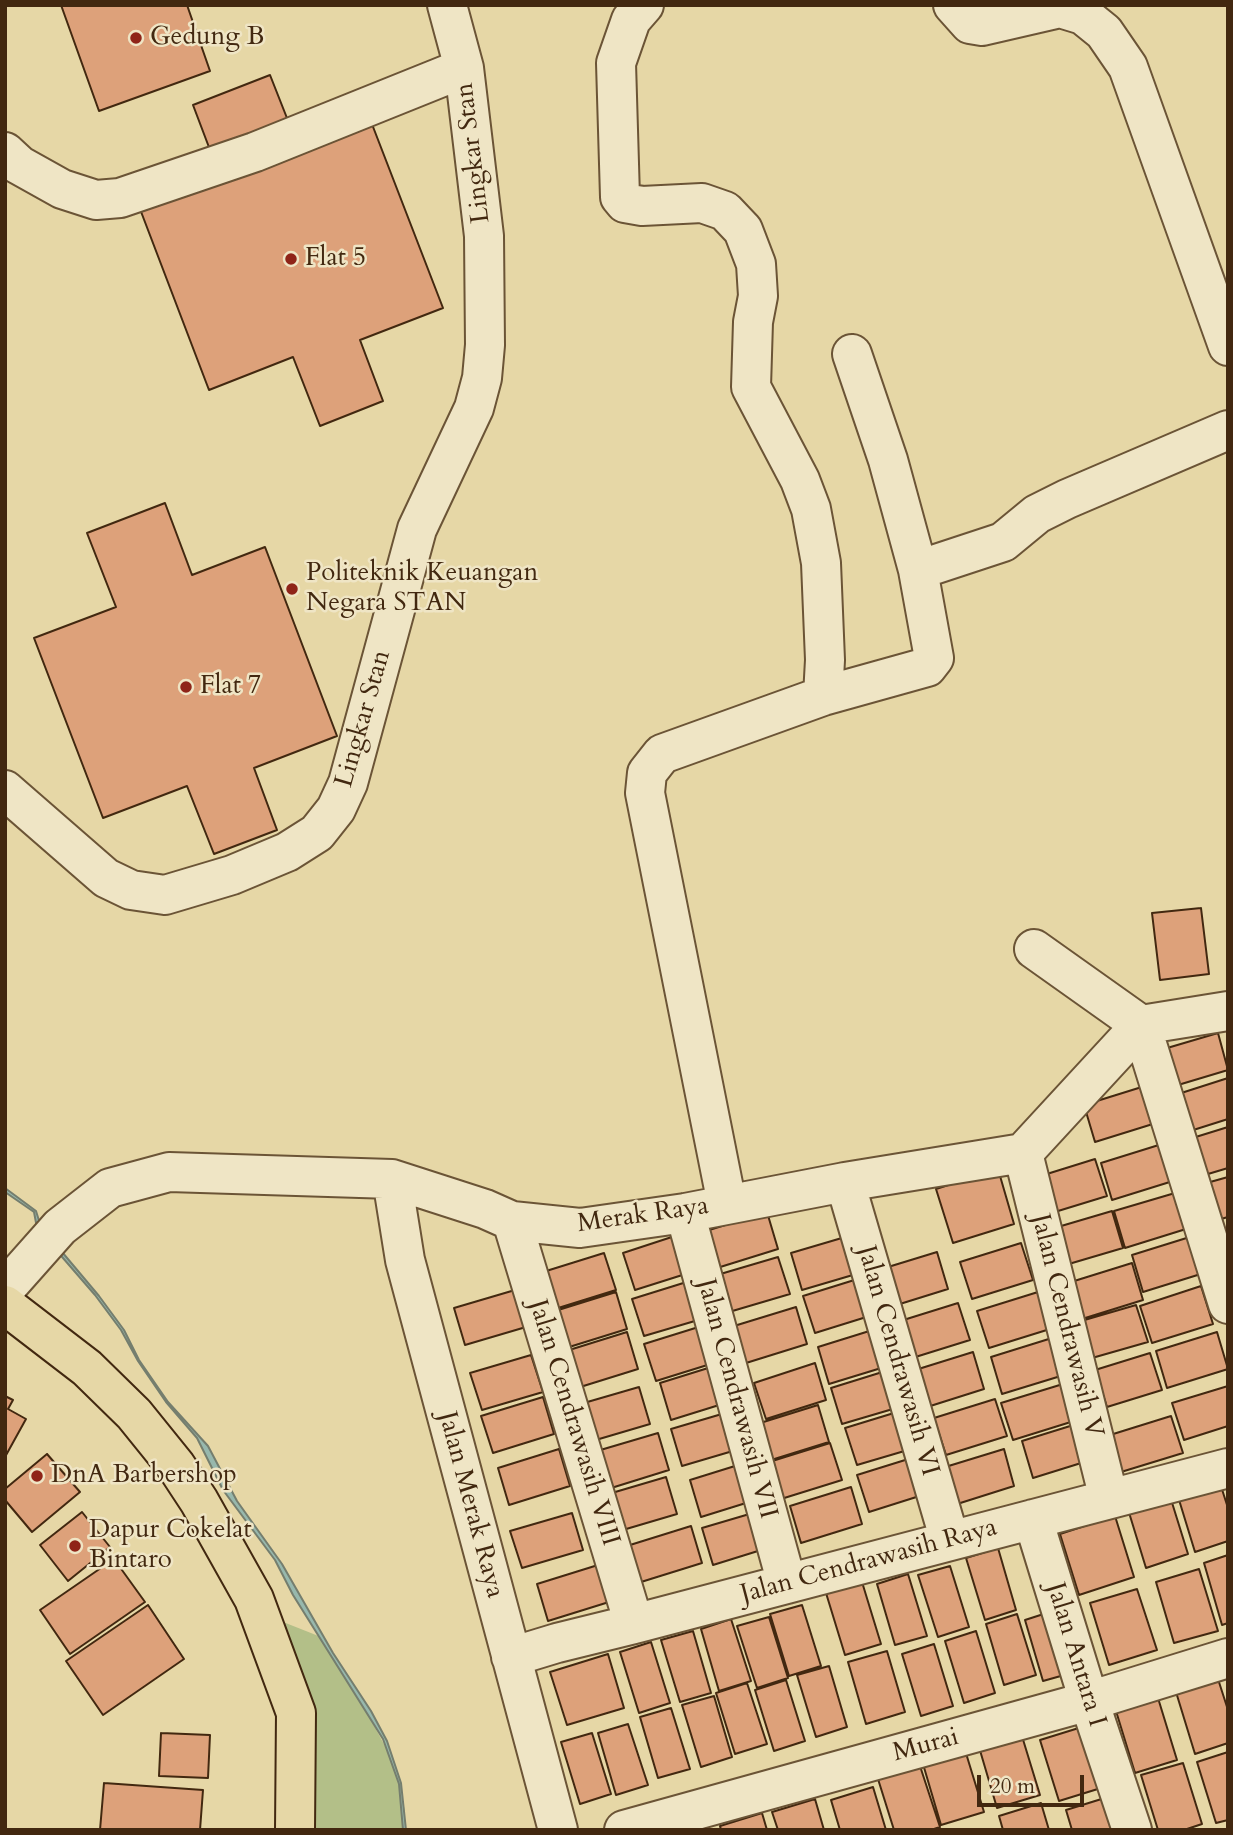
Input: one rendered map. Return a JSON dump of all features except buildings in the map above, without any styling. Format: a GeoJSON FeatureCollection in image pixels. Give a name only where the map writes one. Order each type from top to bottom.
{"type":"FeatureCollection","features":[{"type":"Feature","properties":{"kind":"main road"},"geometry":{"type":"LineString","coordinates":[[5,1304],[87,1368],[134,1414],[176,1466],[199,1501],[254,1599],[296,1713],[296,1830]]}},
{"type":"Feature","properties":{"kind":"street","name":"Lingkar Stan"},"geometry":{"type":"LineString","coordinates":[[5,790],[106,878],[131,890],[165,895],[232,875],[287,852],[317,833],[336,809],[348,783],[417,529],[474,408],[482,378],[485,345],[484,236],[464,68],[447,5]]}},
{"type":"Feature","properties":{"kind":"street"},"geometry":{"type":"LineString","coordinates":[[644,5],[631,20],[616,63],[620,197],[625,203],[642,206],[702,203],[725,211],[743,230],[756,264],[758,296],[753,321],[751,387],[800,480],[811,509],[821,563],[825,660],[823,696]]}},
{"type":"Feature","properties":{"kind":"street"},"geometry":{"type":"LineString","coordinates":[[953,5],[970,24],[982,26],[1060,8],[1083,15],[1104,32],[1128,67],[1228,346]]}},
{"type":"Feature","properties":{"kind":"street"},"geometry":{"type":"LineString","coordinates":[[5,152],[19,165],[62,189],[96,200],[120,198],[255,152],[464,68]]}},
{"type":"Feature","properties":{"kind":"street"},"geometry":{"type":"LineString","coordinates":[[727,1204],[645,793],[647,773],[662,754],[823,696],[927,667],[934,659],[918,570],[888,460],[852,354]]}},
{"type":"Feature","properties":{"kind":"street"},"geometry":{"type":"LineString","coordinates":[[918,570],[1003,542],[1037,514],[1067,499],[1228,430]]}},
{"type":"Feature","properties":{"kind":"street"},"geometry":{"type":"LineString","coordinates":[[1034,949],[1141,1025],[1228,1304]]}},
{"type":"Feature","properties":{"kind":"street"},"geometry":{"type":"LineString","coordinates":[[1023,1153],[1141,1025],[1228,1011]]}},
{"type":"Feature","properties":{"kind":"street","name":"Merak Raya"},"geometry":{"type":"LineString","coordinates":[[14,1278],[60,1227],[110,1188],[169,1172],[392,1179],[485,1209],[512,1221],[580,1228],[685,1213],[845,1182],[1023,1153]]}},
{"type":"Feature","properties":{"kind":"street","name":"Jalan Cendrawasih V"},"geometry":{"type":"LineString","coordinates":[[1023,1153],[1109,1499]]}},
{"type":"Feature","properties":{"kind":"street","name":"Jalan Merak Raya"},"geometry":{"type":"LineString","coordinates":[[392,1179],[405,1260],[558,1830]]}},
{"type":"Feature","properties":{"kind":"street","name":"Jalan Cendrawasih VI"},"geometry":{"type":"LineString","coordinates":[[845,1182],[950,1541]]}},
{"type":"Feature","properties":{"kind":"street","name":"Jalan Cendrawasih VII"},"geometry":{"type":"LineString","coordinates":[[685,1213],[787,1584]]}},
{"type":"Feature","properties":{"kind":"street","name":"Jalan Cendrawasih VIII"},"geometry":{"type":"LineString","coordinates":[[512,1221],[634,1625]]}},
{"type":"Feature","properties":{"kind":"street","name":"Jalan Cendrawasih Raya"},"geometry":{"type":"LineString","coordinates":[[511,1657],[1228,1468]]}},
{"type":"Feature","properties":{"kind":"street","name":"Jalan Antara I"},"geometry":{"type":"LineString","coordinates":[[1033,1519],[1132,1830]]}},
{"type":"Feature","properties":{"kind":"street","name":"Murai"},"geometry":{"type":"LineString","coordinates":[[624,1830],[1089,1701],[1228,1658]]}},
{"type":"Feature","properties":{"kind":"green space"},"geometry":{"type":"Polygon","coordinates":[[[268,1616],[321,1637],[387,1750],[405,1811],[404,1830],[303,1830],[268,1616]]]}},
{"type":"Feature","properties":{"kind":"water"},"geometry":{"type":"Polygon","coordinates":[[[5,1188],[36,1211],[41,1227],[99,1296],[124,1330],[139,1360],[168,1402],[208,1446],[237,1501],[282,1564],[387,1741],[401,1783],[406,1830],[403,1830],[399,1784],[383,1739],[293,1595],[275,1560],[223,1490],[197,1438],[166,1402],[138,1361],[121,1330],[95,1295],[37,1228],[34,1212],[5,1192],[5,1188]]]}},
{"type":"Feature","properties":{"kind":"place","name":"Gedung B"},"geometry":{"type":"Point","coordinates":[136,38]}},
{"type":"Feature","properties":{"kind":"place","name":"Flat 5"},"geometry":{"type":"Point","coordinates":[291,259]}},
{"type":"Feature","properties":{"kind":"place","name":"Politeknik Keuangan Negara STAN"},"geometry":{"type":"Point","coordinates":[292,589]}},
{"type":"Feature","properties":{"kind":"place","name":"Flat 7"},"geometry":{"type":"Point","coordinates":[186,687]}},
{"type":"Feature","properties":{"kind":"place","name":"DnA Barbershop"},"geometry":{"type":"Point","coordinates":[37,1476]}},
{"type":"Feature","properties":{"kind":"place","name":"Dapur Cokelat Bintaro"},"geometry":{"type":"Point","coordinates":[75,1546]}}]}
